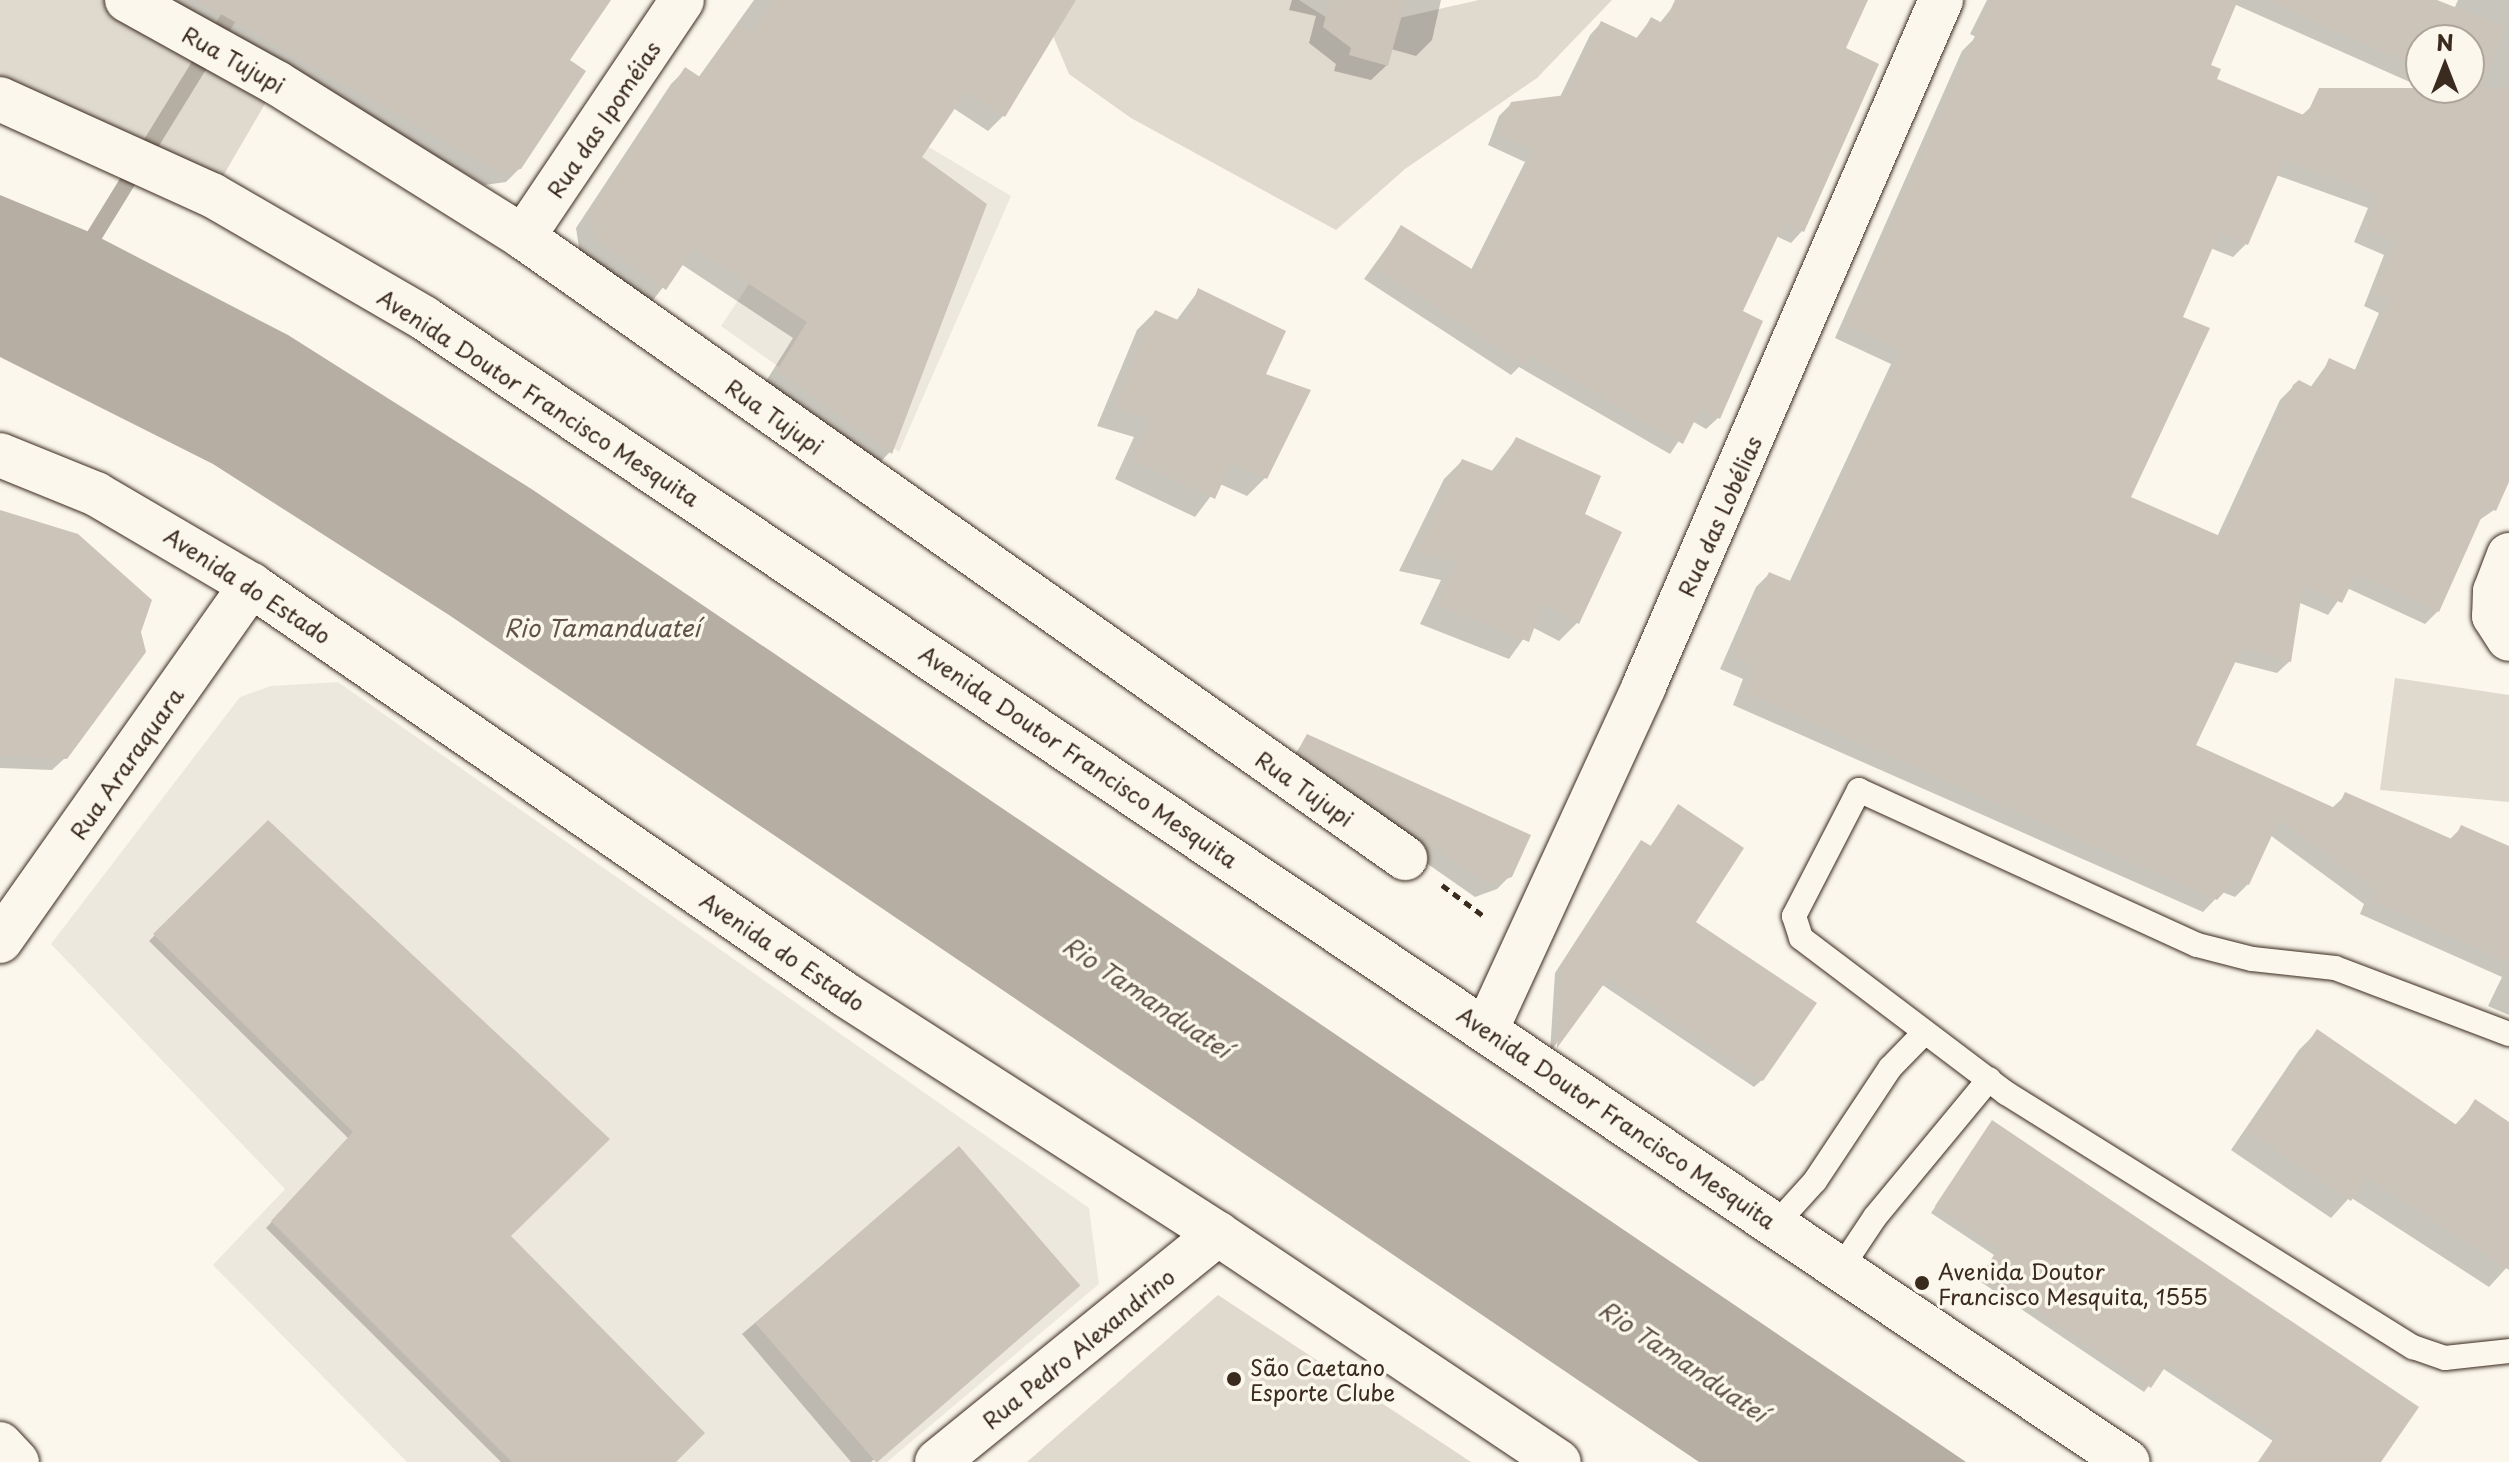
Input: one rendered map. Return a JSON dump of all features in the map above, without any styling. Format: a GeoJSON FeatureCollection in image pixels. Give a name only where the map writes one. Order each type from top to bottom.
{"type":"FeatureCollection","features":[{"type":"Feature","properties":{"kind":"main road","name":"Rua Tujupi"},"geometry":{"type":"LineString","coordinates":[[127,0],[277,83],[523,237],[1405,858]]}},
{"type":"Feature","properties":{"kind":"main road","name":"Rua das Ipoméias"},"geometry":{"type":"LineString","coordinates":[[523,237],[682,0]]}},
{"type":"Feature","properties":{"kind":"main road","name":"Rua das Lobélias"},"geometry":{"type":"LineString","coordinates":[[1487,1028],[1657,658],[1941,0]]}},
{"type":"Feature","properties":{"kind":"main road","name":"Avenida Doutor Francisco Mesquita"},"geometry":{"type":"LineString","coordinates":[[0,99],[212,195],[424,318],[1487,1028],[2128,1462]]}},
{"type":"Feature","properties":{"kind":"main road","name":"Avenida do Estado"},"geometry":{"type":"LineString","coordinates":[[0,455],[121,507],[251,585],[846,995],[1218,1234],[1559,1462]]}},
{"type":"Feature","properties":{"kind":"main road"},"geometry":{"type":"LineString","coordinates":[[2509,555],[2495,591],[2494,616],[2509,639]]}},
{"type":"Feature","properties":{"kind":"main road","name":"Rua Araraquara"},"geometry":{"type":"LineString","coordinates":[[0,941],[251,585]]}},
{"type":"Feature","properties":{"kind":"main road","name":"Rua Pedro Alexandrino"},"geometry":{"type":"LineString","coordinates":[[937,1462],[1218,1234]]}},
{"type":"Feature","properties":{"kind":"main road"},"geometry":{"type":"LineString","coordinates":[[0,1444],[17,1462]]}},
{"type":"Feature","properties":{"kind":"lane"},"geometry":{"type":"LineString","coordinates":[[2509,1034],[2335,968],[2252,959],[2197,945],[1859,790],[1794,916],[1795,929],[1924,1033],[1989,1079],[2413,1347],[2445,1358],[2509,1351]]}},
{"type":"Feature","properties":{"kind":"lane"},"geometry":{"type":"LineString","coordinates":[[1776,1224],[1815,1181],[1890,1068],[1924,1033]]}},
{"type":"Feature","properties":{"kind":"lane"},"geometry":{"type":"LineString","coordinates":[[1841,1268],[1875,1217],[1989,1079]]}},
{"type":"Feature","properties":{"kind":"path"},"geometry":{"type":"LineString","coordinates":[[1405,858],[1525,946]]}},
{"type":"Feature","properties":{"kind":"shaded area"},"geometry":{"type":"Polygon","coordinates":[[[0,0],[127,0],[277,83],[212,195],[0,99],[0,0]]]}},
{"type":"Feature","properties":{"kind":"shaded area"},"geometry":{"type":"Polygon","coordinates":[[[1038,0],[1299,0],[1346,30],[1479,0],[1612,0],[1537,78],[1405,169],[1336,230],[1131,118],[1069,74],[1038,0]]]}},
{"type":"Feature","properties":{"kind":"shaded area"},"geometry":{"type":"Polygon","coordinates":[[[865,109],[1011,196],[899,452],[721,326],[865,109]]]}},
{"type":"Feature","properties":{"kind":"shaded area"},"geometry":{"type":"Polygon","coordinates":[[[2395,678],[2509,695],[2509,802],[2380,790],[2395,678]]]}},
{"type":"Feature","properties":{"kind":"shaded area"},"geometry":{"type":"Polygon","coordinates":[[[338,682],[1089,1208],[1099,1284],[887,1462],[407,1462],[213,1265],[285,1189],[51,944],[240,697],[271,686],[338,682]]]}},
{"type":"Feature","properties":{"kind":"shaded area","name":"São Caetano Esporte Clube"},"geometry":{"type":"Polygon","coordinates":[[[1218,1295],[1471,1462],[1027,1462],[1218,1295]]]}},
{"type":"Feature","properties":{"kind":"water","name":"Rio Tamanduateí"},"geometry":{"type":"Polygon","coordinates":[[[0,195],[87,231],[288,335],[533,490],[1966,1462],[1699,1462],[449,615],[213,464],[0,357],[0,195]]]}},
{"type":"Feature","properties":{"kind":"building"},"geometry":{"type":"Polygon","coordinates":[[[196,0],[611,0],[570,60],[586,71],[521,169],[499,172],[196,0]]]}},
{"type":"Feature","properties":{"kind":"building"},"geometry":{"type":"Polygon","coordinates":[[[773,0],[1076,0],[1005,117],[966,92],[922,157],[987,204],[892,454],[777,370],[807,322],[694,248],[666,290],[595,239],[590,212],[685,67],[700,77],[740,23],[752,32],[773,0]]]}},
{"type":"Feature","properties":{"kind":"building"},"geometry":{"type":"Polygon","coordinates":[[[1330,0],[1406,0],[1388,66],[1349,55],[1351,48],[1323,27],[1330,0]]]}},
{"type":"Feature","properties":{"kind":"building"},"geometry":{"type":"Polygon","coordinates":[[[1675,0],[1868,0],[1846,48],[1879,64],[1804,232],[1784,223],[1743,311],[1763,321],[1720,419],[1701,408],[1683,444],[1529,355],[1524,365],[1375,267],[1401,225],[1475,271],[1535,150],[1498,133],[1511,102],[1566,95],[1601,21],[1639,39],[1651,17],[1664,24],[1675,0]]]}},
{"type":"Feature","properties":{"kind":"building"},"geometry":{"type":"Polygon","coordinates":[[[1991,0],[2238,0],[2211,65],[2221,69],[2217,79],[2306,116],[2319,88],[2405,88],[2405,104],[2485,104],[2485,88],[2509,88],[2509,482],[2496,511],[2486,507],[2439,612],[2356,574],[2342,603],[2303,586],[2291,662],[2242,648],[2196,745],[2337,809],[2345,792],[2454,840],[2461,825],[2509,846],[2509,962],[2371,901],[2376,890],[2279,820],[2249,885],[2236,879],[2217,900],[1744,692],[1755,666],[1732,656],[1769,572],[1795,583],[1902,351],[1846,325],[1991,0]],[[2284,161],[2248,245],[2219,233],[2183,317],[2210,328],[2131,497],[2222,537],[2293,385],[2299,380],[2316,389],[2329,358],[2360,372],[2390,300],[2375,293],[2396,242],[2366,229],[2380,195],[2284,161]]]}},
{"type":"Feature","properties":{"kind":"building"},"geometry":{"type":"Polygon","coordinates":[[[2267,0],[2437,0],[2505,27],[2485,78],[2485,24],[2405,24],[2405,62],[2267,0]]]}},
{"type":"Feature","properties":{"kind":"building"},"geometry":{"type":"Polygon","coordinates":[[[1198,288],[1286,331],[1266,374],[1311,390],[1267,479],[1231,463],[1215,499],[1132,460],[1151,419],[1114,408],[1155,310],[1185,323],[1198,288]]]}},
{"type":"Feature","properties":{"kind":"building"},"geometry":{"type":"Polygon","coordinates":[[[1516,437],[1601,476],[1585,514],[1622,532],[1579,624],[1543,604],[1529,642],[1437,605],[1458,562],[1416,553],[1462,459],[1498,473],[1516,437]]]}},
{"type":"Feature","properties":{"kind":"building"},"geometry":{"type":"Polygon","coordinates":[[[0,510],[78,534],[152,600],[141,632],[146,652],[67,759],[0,756],[0,510]]]}},
{"type":"Feature","properties":{"kind":"building"},"geometry":{"type":"Polygon","coordinates":[[[1307,734],[1531,835],[1512,877],[1488,885],[1400,824],[1297,752],[1307,734]]]}},
{"type":"Feature","properties":{"kind":"building"},"geometry":{"type":"Polygon","coordinates":[[[1678,804],[1744,848],[1696,922],[1817,1003],[1763,1081],[1609,977],[1557,1048],[1562,964],[1641,840],[1651,846],[1678,804]]]}},
{"type":"Feature","properties":{"kind":"building"},"geometry":{"type":"Polygon","coordinates":[[[268,820],[610,1139],[511,1236],[705,1433],[676,1462],[512,1462],[271,1221],[353,1132],[153,934],[268,820]]]}},
{"type":"Feature","properties":{"kind":"building"},"geometry":{"type":"Polygon","coordinates":[[[2317,1029],[2458,1126],[2475,1099],[2509,1122],[2509,1270],[2366,1177],[2351,1201],[2248,1131],[2317,1029]]]}},
{"type":"Feature","properties":{"kind":"building"},"geometry":{"type":"Polygon","coordinates":[[[1992,1120],[2419,1407],[2381,1462],[2258,1462],[2277,1434],[2168,1363],[2151,1388],[1983,1274],[1999,1249],[1935,1206],[1992,1120]]]}},
{"type":"Feature","properties":{"kind":"building"},"geometry":{"type":"Polygon","coordinates":[[[959,1146],[1080,1286],[877,1462],[755,1323],[959,1146]]]}},
{"type":"Feature","properties":{"kind":"waterway"},"geometry":{"type":"LineString","coordinates":[[83,254],[239,0]]}},
{"type":"Feature","properties":{"kind":"place","name":"Avenida Doutor Francisco Mesquita, 1555"},"geometry":{"type":"Point","coordinates":[1922,1283]}},
{"type":"Feature","properties":{"kind":"place","name":"São Caetano Esporte Clube"},"geometry":{"type":"Point","coordinates":[1234,1379]}}]}
